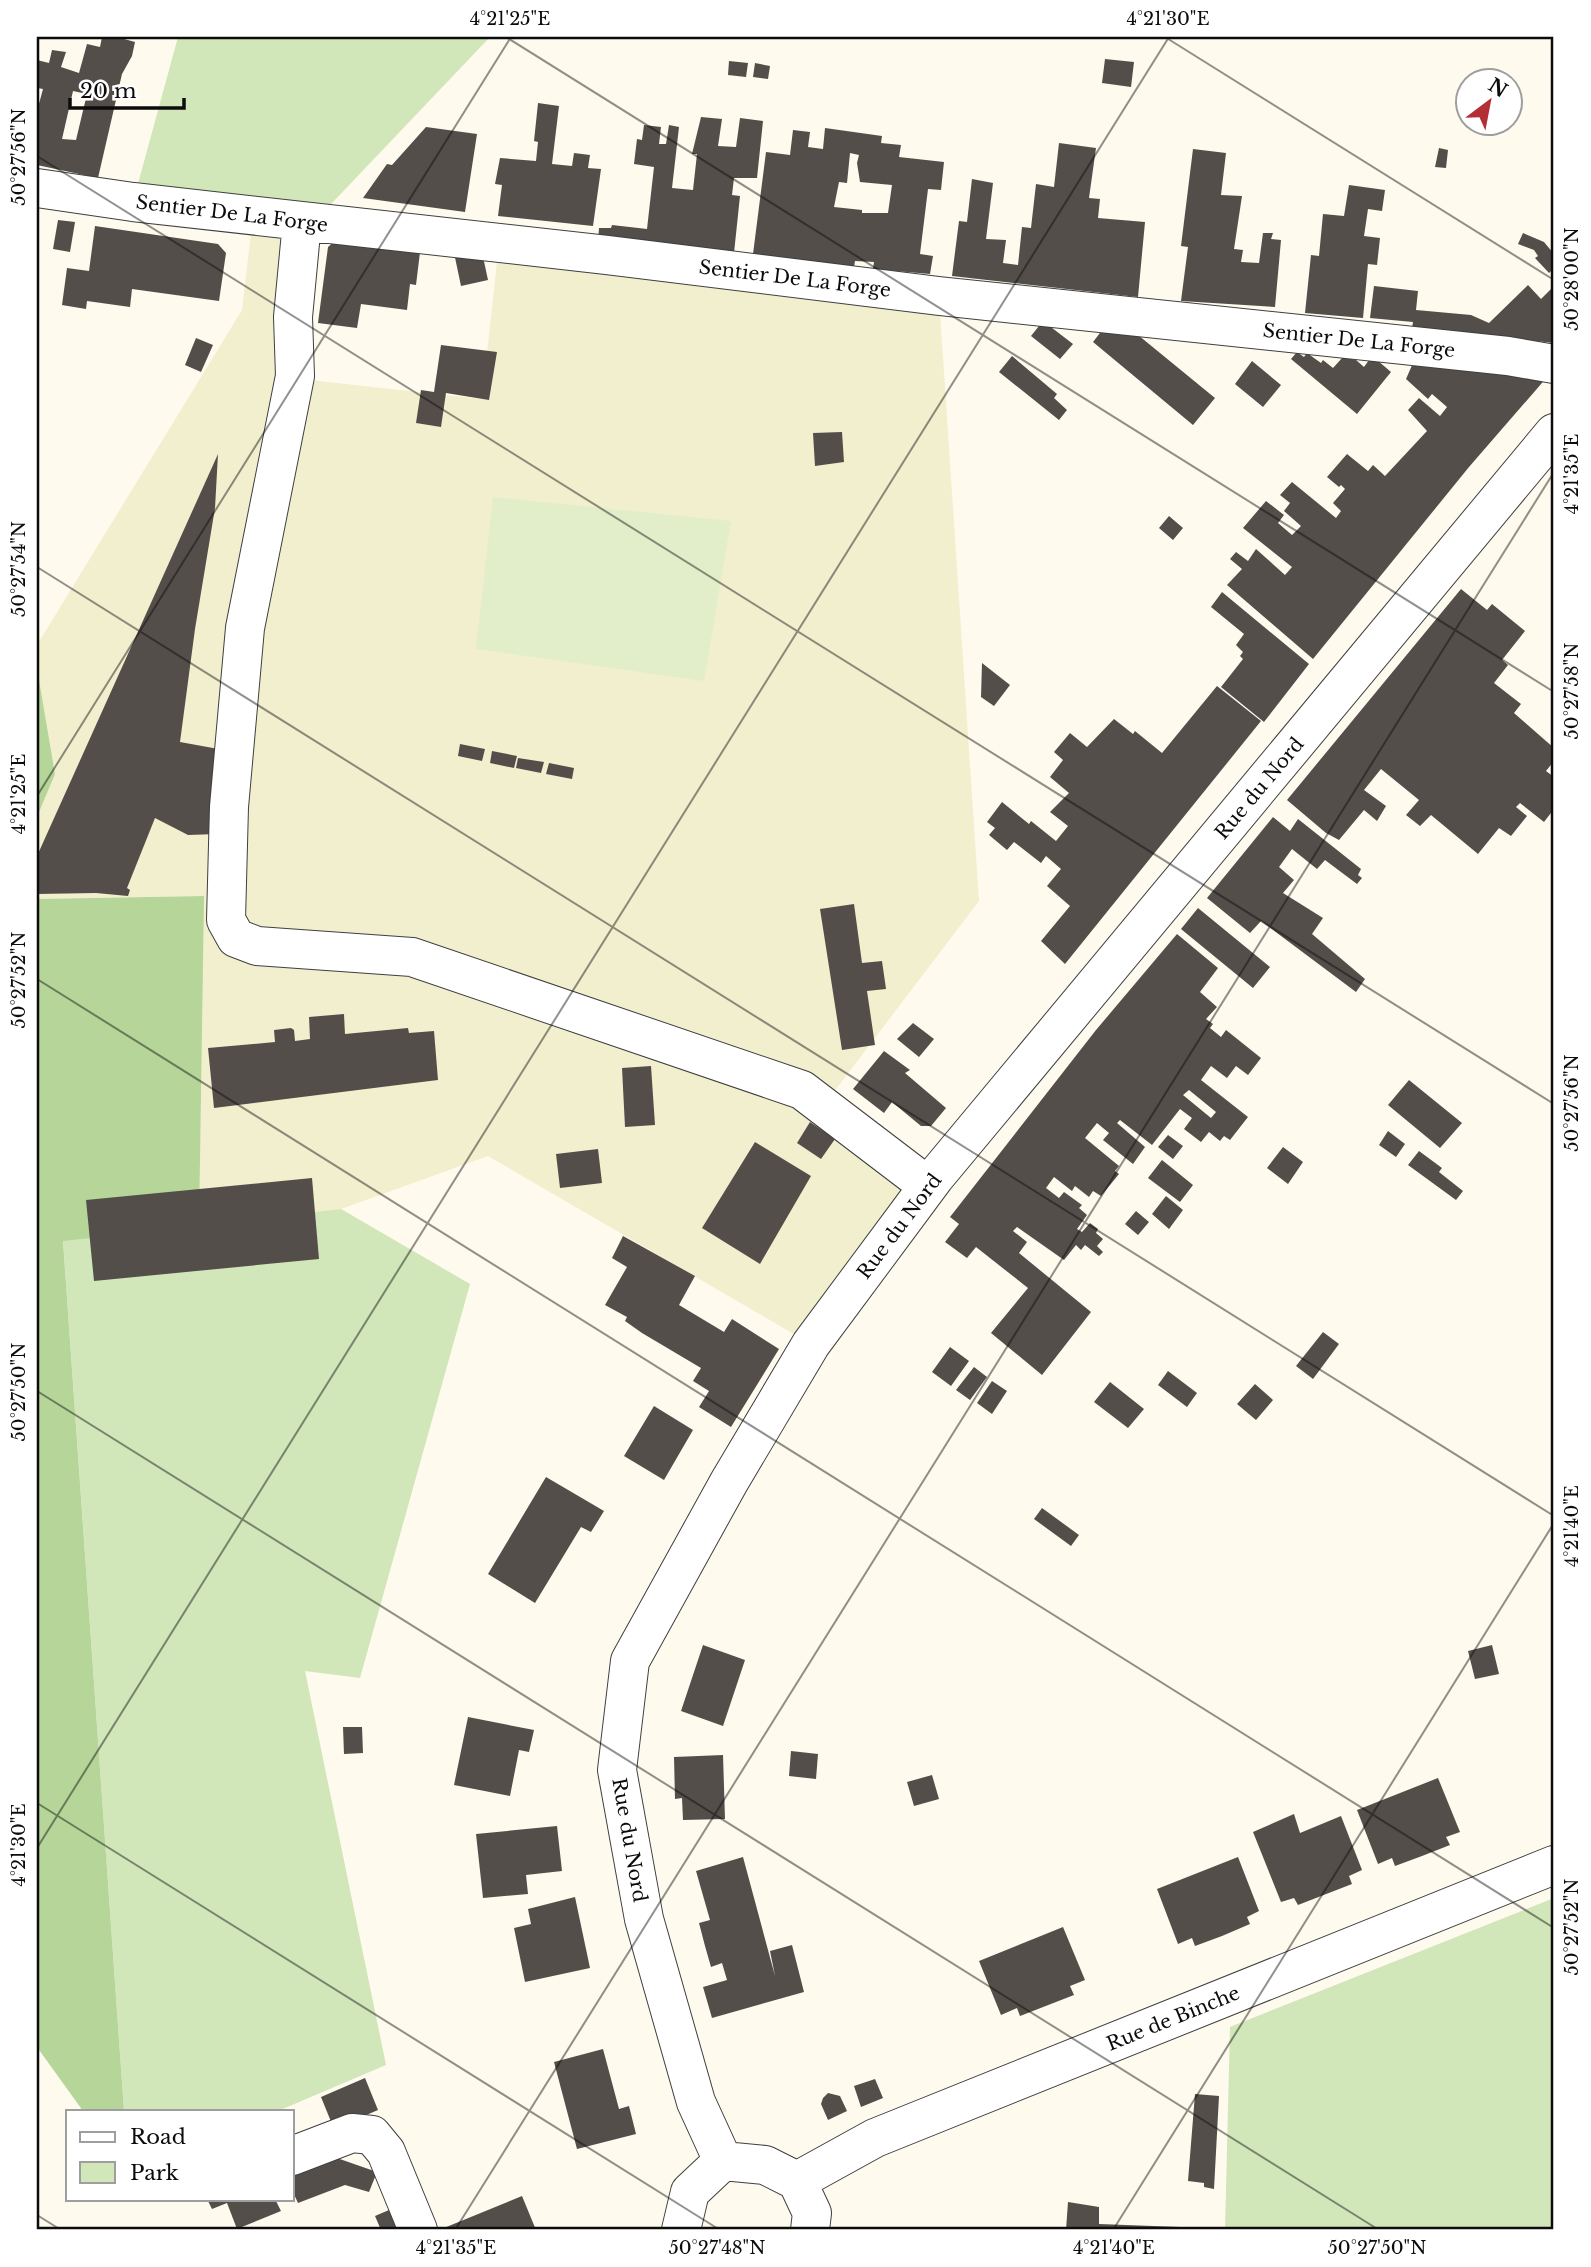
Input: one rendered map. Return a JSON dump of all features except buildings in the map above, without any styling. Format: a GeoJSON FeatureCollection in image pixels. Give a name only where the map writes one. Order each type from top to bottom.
{"type":"FeatureCollection","features":[{"type":"Feature","properties":{"kind":"street","name":"Sentier De La Forge"},"geometry":{"type":"LineString","coordinates":[[37,188],[133,202],[607,255],[939,296],[1508,356],[1554,364]]}},
{"type":"Feature","properties":{"kind":"street"},"geometry":{"type":"LineString","coordinates":[[302,222],[293,317],[295,376],[245,628],[229,807],[226,920],[236,938],[257,947],[412,957],[802,1090],[928,1186]]}},
{"type":"Feature","properties":{"kind":"street","name":"Rue du Nord"},"geometry":{"type":"LineString","coordinates":[[723,2161],[696,2102],[644,1919],[617,1770],[630,1661],[729,1482],[811,1344],[928,1186],[1554,433]]}},
{"type":"Feature","properties":{"kind":"street","name":"Rue de Binche"},"geometry":{"type":"LineString","coordinates":[[797,2181],[875,2138],[1554,1865]]}},
{"type":"Feature","properties":{"kind":"street"},"geometry":{"type":"LineString","coordinates":[[294,2155],[352,2133],[372,2134],[386,2152],[418,2230]]}},
{"type":"Feature","properties":{"kind":"street"},"geometry":{"type":"LineString","coordinates":[[681,2230],[690,2192],[723,2161],[765,2165],[797,2181],[812,2213],[810,2230]]}},
{"type":"Feature","properties":{"kind":"shaded area"},"geometry":{"type":"Polygon","coordinates":[[[253,215],[313,223],[309,380],[482,399],[499,243],[939,296],[979,901],[830,1097],[935,1177],[811,1344],[488,1156],[341,1209],[199,1226],[203,896],[37,899],[37,817],[55,774],[37,668],[37,645],[242,310],[253,215]]]}},
{"type":"Feature","properties":{"kind":"green space"},"geometry":{"type":"Polygon","coordinates":[[[178,37],[490,37],[313,223],[133,202],[178,37]]]}},
{"type":"Feature","properties":{"kind":"green space"},"geometry":{"type":"Polygon","coordinates":[[[493,497],[731,521],[704,681],[476,649],[493,497]]]}},
{"type":"Feature","properties":{"kind":"green space"},"geometry":{"type":"Polygon","coordinates":[[[37,668],[55,774],[37,817],[37,668]]]}},
{"type":"Feature","properties":{"kind":"green space"},"geometry":{"type":"Polygon","coordinates":[[[204,896],[199,1226],[63,1241],[124,2110],[82,2110],[37,2047],[37,899],[204,896]]]}},
{"type":"Feature","properties":{"kind":"green space"},"geometry":{"type":"Polygon","coordinates":[[[341,1209],[470,1284],[360,1678],[305,1671],[386,2065],[280,2110],[124,2110],[63,1240],[341,1209]]]}},
{"type":"Feature","properties":{"kind":"green space"},"geometry":{"type":"Polygon","coordinates":[[[1554,1898],[1554,2230],[1225,2230],[1230,2027],[1554,1898]]]}}]}
